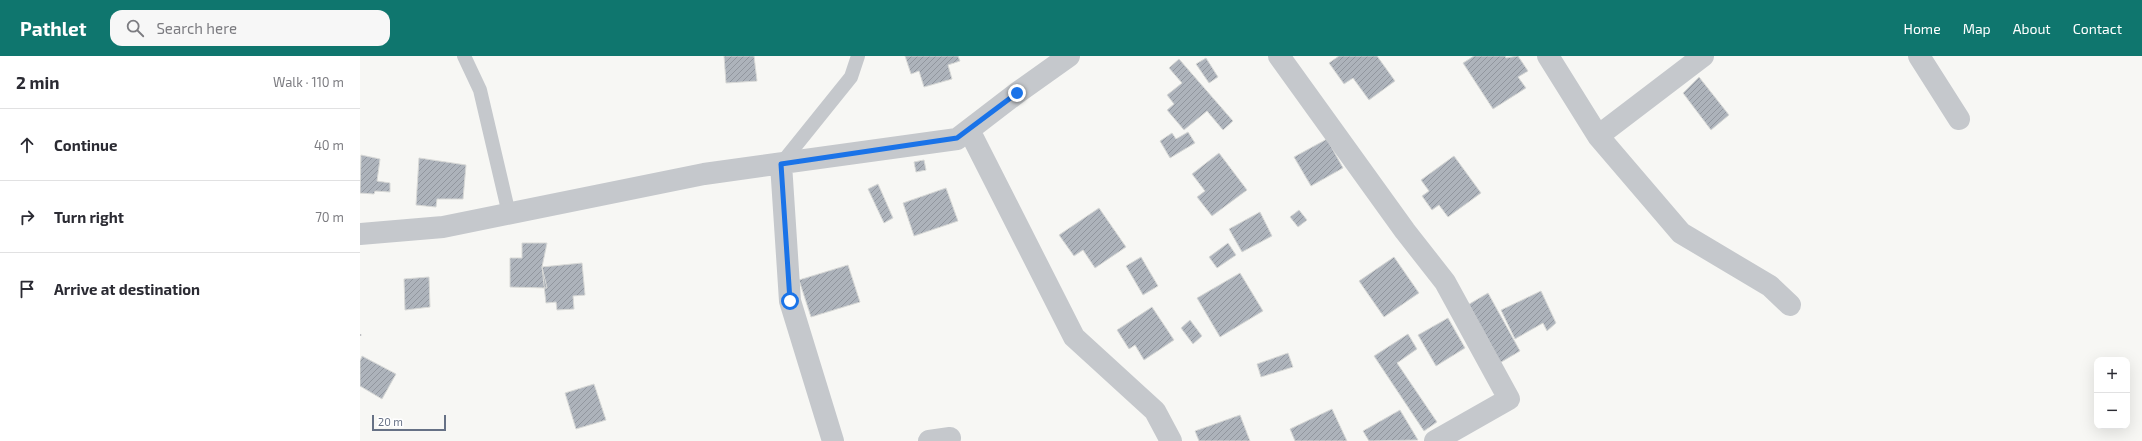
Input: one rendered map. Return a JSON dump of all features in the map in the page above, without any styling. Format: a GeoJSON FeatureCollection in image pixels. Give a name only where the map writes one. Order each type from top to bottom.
{"type":"FeatureCollection","features":[{"type":"Feature","properties":{"kind":"street"},"geometry":{"type":"LineString","coordinates":[[360,234],[443,227],[704,174],[957,138],[1069,56]]}},
{"type":"Feature","properties":{"kind":"street"},"geometry":{"type":"LineString","coordinates":[[1279,56],[1405,231],[1445,282],[1509,399],[1435,441]]}},
{"type":"Feature","properties":{"kind":"street"},"geometry":{"type":"LineString","coordinates":[[1548,56],[1598,136],[1681,233],[1770,286],[1790,305]]}},
{"type":"Feature","properties":{"kind":"street"},"geometry":{"type":"LineString","coordinates":[[1598,136],[1703,56]]}},
{"type":"Feature","properties":{"kind":"street"},"geometry":{"type":"LineString","coordinates":[[1919,56],[1959,119]]}},
{"type":"Feature","properties":{"kind":"street"},"geometry":{"type":"LineString","coordinates":[[969,130],[1074,337],[1155,411],[1171,441]]}},
{"type":"Feature","properties":{"kind":"street"},"geometry":{"type":"LineString","coordinates":[[781,164],[790,301],[833,441]]}},
{"type":"Feature","properties":{"kind":"street"},"geometry":{"type":"LineString","coordinates":[[929,441],[950,438]]}},
{"type":"Feature","properties":{"kind":"lane"},"geometry":{"type":"LineString","coordinates":[[464,56],[480,90],[509,214]]}},
{"type":"Feature","properties":{"kind":"lane"},"geometry":{"type":"LineString","coordinates":[[781,164],[851,77],[858,56]]}},
{"type":"Feature","properties":{"kind":"building"},"geometry":{"type":"Polygon","coordinates":[[[724,56],[754,56],[757,81],[726,83],[724,56]]]}},
{"type":"Feature","properties":{"kind":"building"},"geometry":{"type":"Polygon","coordinates":[[[905,56],[958,56],[960,61],[948,65],[952,79],[924,87],[919,71],[911,74],[905,56]]]}},
{"type":"Feature","properties":{"kind":"building"},"geometry":{"type":"Polygon","coordinates":[[[1339,56],[1377,56],[1395,81],[1369,100],[1353,78],[1344,84],[1329,63],[1339,56]]]}},
{"type":"Feature","properties":{"kind":"building"},"geometry":{"type":"Polygon","coordinates":[[[1474,56],[1505,56],[1506,58],[1518,56],[1528,71],[1518,77],[1526,88],[1493,109],[1463,63],[1474,56]]]}},
{"type":"Feature","properties":{"kind":"building"},"geometry":{"type":"Polygon","coordinates":[[[1206,58],[1218,77],[1209,83],[1196,64],[1206,58]]]}},
{"type":"Feature","properties":{"kind":"building"},"geometry":{"type":"Polygon","coordinates":[[[1179,59],[1233,121],[1223,130],[1207,111],[1184,130],[1167,110],[1174,104],[1167,95],[1182,83],[1169,68],[1179,59]]]}},
{"type":"Feature","properties":{"kind":"building"},"geometry":{"type":"Polygon","coordinates":[[[1699,77],[1729,115],[1711,130],[1683,93],[1699,77]]]}},
{"type":"Feature","properties":{"kind":"building"},"geometry":{"type":"Polygon","coordinates":[[[1188,132],[1195,143],[1170,158],[1160,141],[1172,133],[1176,139],[1188,132]]]}},
{"type":"Feature","properties":{"kind":"building"},"geometry":{"type":"Polygon","coordinates":[[[1327,139],[1343,168],[1311,186],[1294,157],[1327,139]]]}},
{"type":"Feature","properties":{"kind":"building"},"geometry":{"type":"Polygon","coordinates":[[[1219,153],[1247,190],[1212,216],[1197,197],[1205,191],[1192,174],[1219,153]]]}},
{"type":"Feature","properties":{"kind":"building"},"geometry":{"type":"Polygon","coordinates":[[[361,155],[380,159],[377,181],[390,183],[390,192],[375,191],[374,194],[360,193],[361,155]]]}},
{"type":"Feature","properties":{"kind":"building"},"geometry":{"type":"Polygon","coordinates":[[[1454,156],[1481,193],[1448,217],[1439,205],[1432,210],[1422,196],[1429,191],[1421,180],[1454,156]]]}},
{"type":"Feature","properties":{"kind":"building"},"geometry":{"type":"Polygon","coordinates":[[[419,158],[466,165],[463,199],[437,199],[436,207],[416,205],[419,158]]]}},
{"type":"Feature","properties":{"kind":"building"},"geometry":{"type":"Polygon","coordinates":[[[924,160],[926,170],[916,172],[914,162],[924,160]]]}},
{"type":"Feature","properties":{"kind":"building"},"geometry":{"type":"Polygon","coordinates":[[[878,184],[893,218],[884,223],[868,189],[878,184]]]}},
{"type":"Feature","properties":{"kind":"building"},"geometry":{"type":"Polygon","coordinates":[[[946,188],[958,221],[914,236],[903,203],[946,188]]]}},
{"type":"Feature","properties":{"kind":"building"},"geometry":{"type":"Polygon","coordinates":[[[1099,208],[1126,247],[1095,268],[1083,250],[1074,256],[1059,235],[1099,208]]]}},
{"type":"Feature","properties":{"kind":"building"},"geometry":{"type":"Polygon","coordinates":[[[1299,210],[1307,220],[1298,227],[1290,217],[1299,210]]]}},
{"type":"Feature","properties":{"kind":"building"},"geometry":{"type":"Polygon","coordinates":[[[1260,212],[1272,236],[1242,252],[1229,229],[1260,212]]]}},
{"type":"Feature","properties":{"kind":"building"},"geometry":{"type":"Polygon","coordinates":[[[522,243],[547,243],[542,267],[547,288],[510,287],[510,258],[522,258],[522,243]]]}},
{"type":"Feature","properties":{"kind":"building"},"geometry":{"type":"Polygon","coordinates":[[[1228,243],[1236,255],[1217,268],[1209,257],[1228,243]]]}},
{"type":"Feature","properties":{"kind":"building"},"geometry":{"type":"Polygon","coordinates":[[[1141,257],[1158,286],[1143,295],[1126,266],[1141,257]]]}},
{"type":"Feature","properties":{"kind":"building"},"geometry":{"type":"Polygon","coordinates":[[[1394,257],[1419,293],[1384,317],[1359,281],[1394,257]]]}},
{"type":"Feature","properties":{"kind":"building"},"geometry":{"type":"Polygon","coordinates":[[[582,263],[585,295],[573,296],[574,309],[557,310],[556,302],[546,303],[542,267],[582,263]]]}},
{"type":"Feature","properties":{"kind":"building"},"geometry":{"type":"Polygon","coordinates":[[[848,265],[860,302],[811,317],[799,280],[848,265]]]}},
{"type":"Feature","properties":{"kind":"building"},"geometry":{"type":"Polygon","coordinates":[[[1240,273],[1263,311],[1220,337],[1197,298],[1240,273]]]}},
{"type":"Feature","properties":{"kind":"building"},"geometry":{"type":"Polygon","coordinates":[[[429,277],[430,307],[405,310],[404,279],[429,277]]]}},
{"type":"Feature","properties":{"kind":"building"},"geometry":{"type":"Polygon","coordinates":[[[1541,291],[1556,323],[1547,331],[1543,323],[1515,339],[1501,310],[1541,291]]]}},
{"type":"Feature","properties":{"kind":"building"},"geometry":{"type":"Polygon","coordinates":[[[1488,293],[1520,351],[1498,364],[1466,306],[1488,293]]]}},
{"type":"Feature","properties":{"kind":"building"},"geometry":{"type":"Polygon","coordinates":[[[1152,307],[1174,340],[1144,360],[1135,345],[1129,349],[1117,330],[1152,307]]]}},
{"type":"Feature","properties":{"kind":"building"},"geometry":{"type":"Polygon","coordinates":[[[1448,318],[1465,348],[1436,366],[1418,335],[1448,318]]]}},
{"type":"Feature","properties":{"kind":"building"},"geometry":{"type":"Polygon","coordinates":[[[1190,320],[1202,336],[1193,344],[1181,328],[1190,320]]]}},
{"type":"Feature","properties":{"kind":"building"},"geometry":{"type":"Polygon","coordinates":[[[1408,334],[1417,349],[1397,363],[1437,422],[1424,431],[1374,356],[1408,334]]]}},
{"type":"Feature","properties":{"kind":"building"},"geometry":{"type":"Polygon","coordinates":[[[1288,353],[1293,367],[1261,377],[1257,364],[1288,353]]]}},
{"type":"Feature","properties":{"kind":"building"},"geometry":{"type":"Polygon","coordinates":[[[362,356],[396,374],[382,399],[360,386],[360,361],[362,356]]]}},
{"type":"Feature","properties":{"kind":"building"},"geometry":{"type":"Polygon","coordinates":[[[594,384],[606,420],[576,429],[565,393],[594,384]]]}},
{"type":"Feature","properties":{"kind":"building"},"geometry":{"type":"Polygon","coordinates":[[[1332,409],[1347,441],[1295,441],[1290,429],[1332,409]]]}},
{"type":"Feature","properties":{"kind":"building"},"geometry":{"type":"Polygon","coordinates":[[[1400,410],[1418,440],[1369,441],[1363,431],[1400,410]]]}},
{"type":"Feature","properties":{"kind":"building"},"geometry":{"type":"Polygon","coordinates":[[[1240,415],[1250,441],[1199,441],[1195,431],[1240,415]]]}},
{"type":"Feature","properties":{"kind":"route"},"geometry":{"type":"LineString","coordinates":[[790,301],[781,164],[957,138],[1017,93]]}}]}
